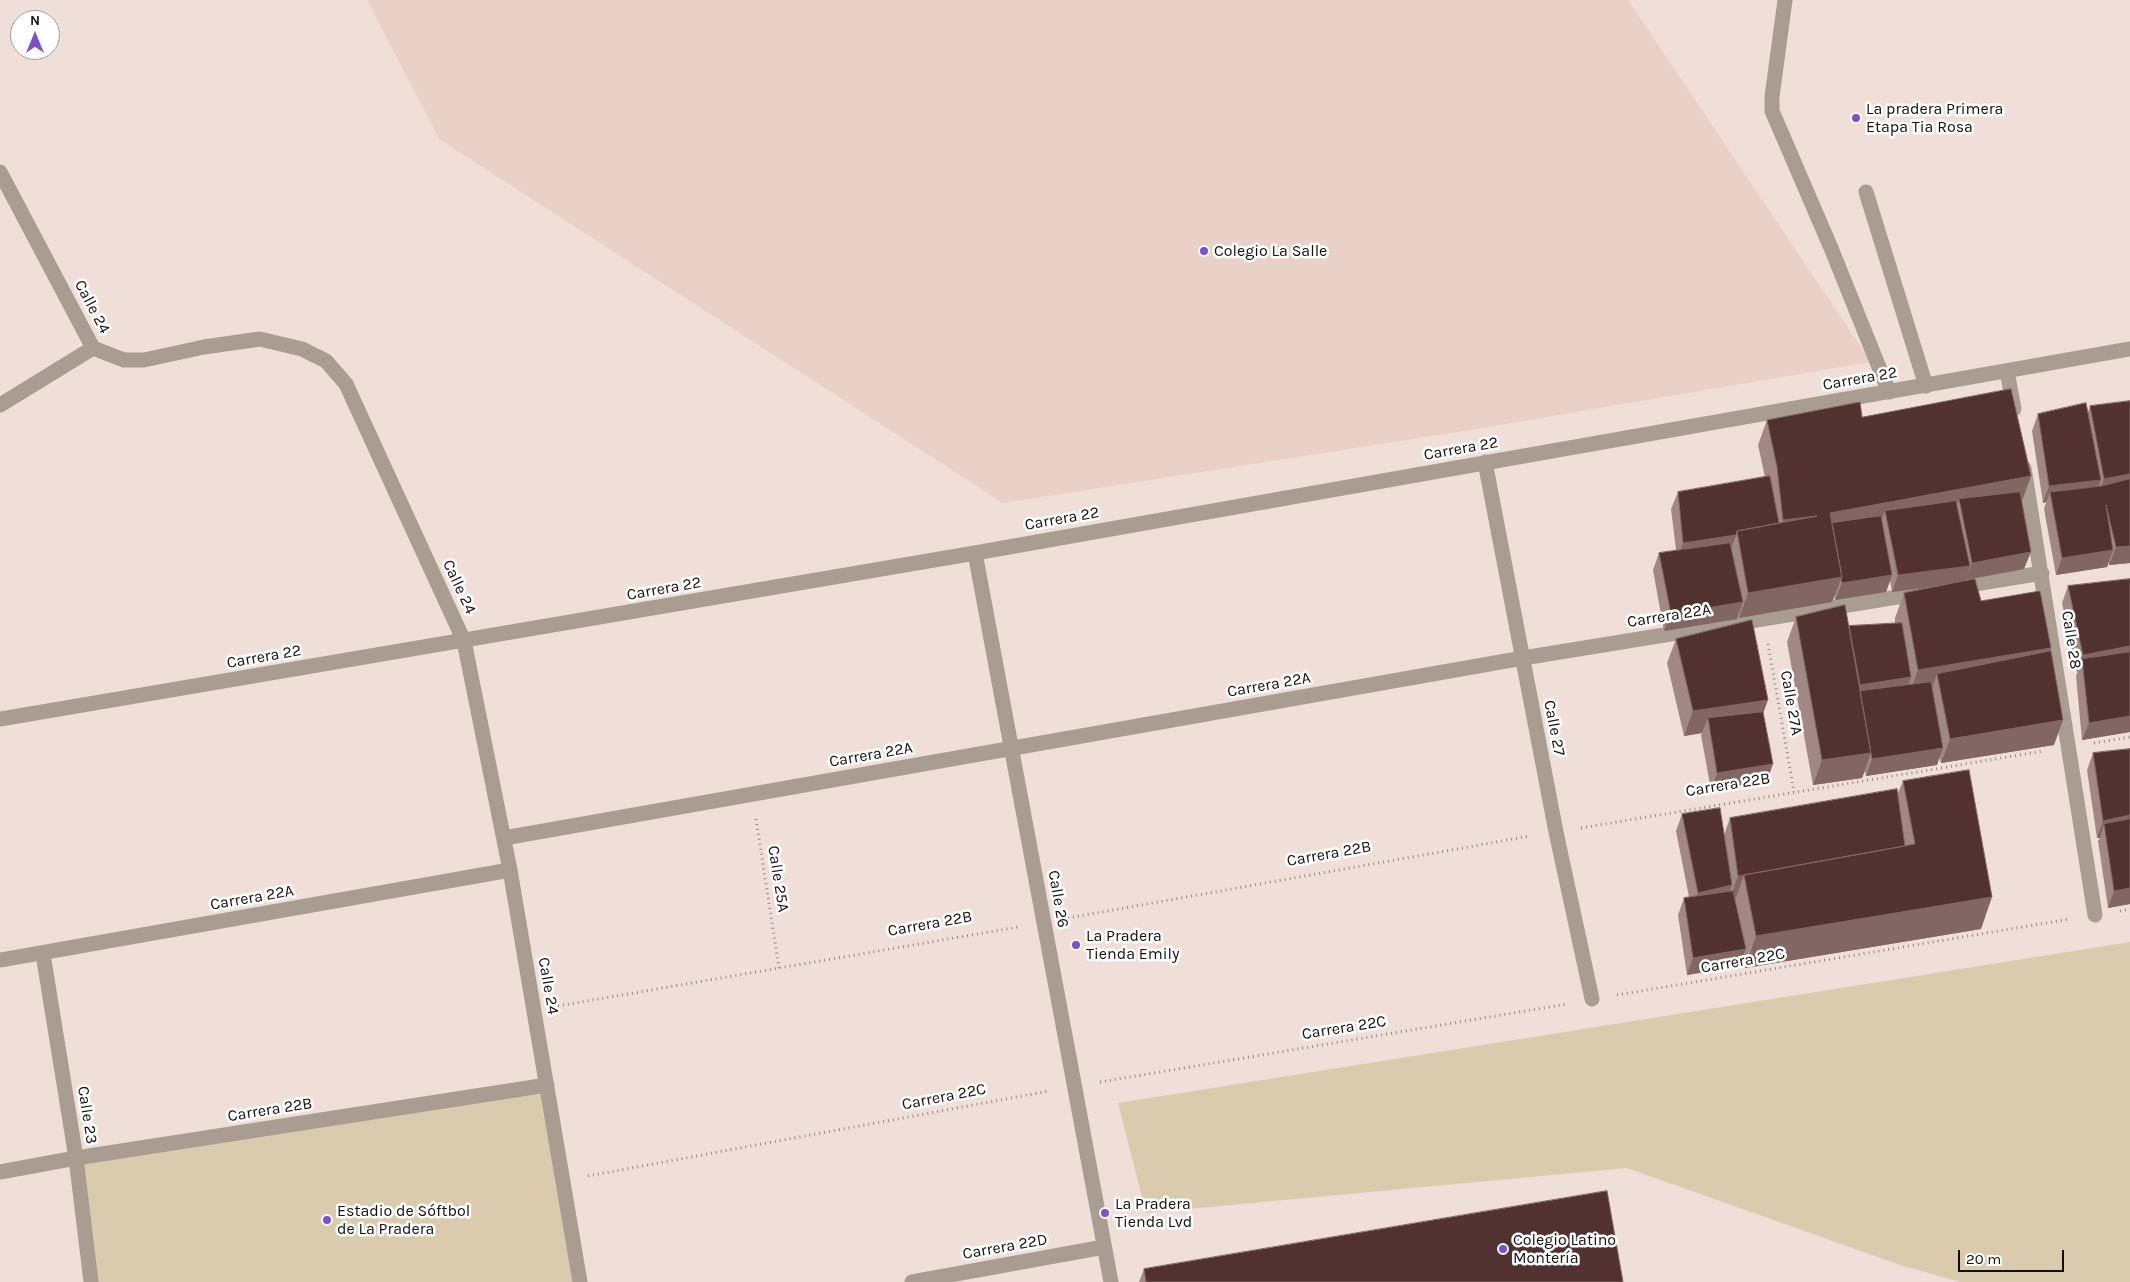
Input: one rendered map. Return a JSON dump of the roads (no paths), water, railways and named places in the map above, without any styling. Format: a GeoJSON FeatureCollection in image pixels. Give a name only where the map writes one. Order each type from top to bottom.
{"type":"FeatureCollection","features":[{"type":"Feature","properties":{"kind":"street"},"geometry":{"type":"LineString","coordinates":[[1785,0],[1772,97],[1772,111],[1831,248],[1889,392]]}},
{"type":"Feature","properties":{"kind":"street","name":"Calle 24"},"geometry":{"type":"LineString","coordinates":[[0,172],[93,348],[124,360],[144,360],[204,347],[260,338],[302,348],[326,362],[346,384],[464,641],[510,870],[580,1282]]}},
{"type":"Feature","properties":{"kind":"street"},"geometry":{"type":"LineString","coordinates":[[1866,192],[1926,386]]}},
{"type":"Feature","properties":{"kind":"street"},"geometry":{"type":"LineString","coordinates":[[0,405],[93,348]]}},
{"type":"Feature","properties":{"kind":"street","name":"Carrera 22"},"geometry":{"type":"LineString","coordinates":[[0,719],[975,553],[2130,349]]}},
{"type":"Feature","properties":{"kind":"street"},"geometry":{"type":"LineString","coordinates":[[2007,371],[2017,429]]}},
{"type":"Feature","properties":{"kind":"street","name":"Calle 28"},"geometry":{"type":"LineString","coordinates":[[2022,457],[2070,746],[2095,915]]}},
{"type":"Feature","properties":{"kind":"street","name":"Calle 27"},"geometry":{"type":"LineString","coordinates":[[1485,462],[1556,832],[1592,1000]]}},
{"type":"Feature","properties":{"kind":"street","name":"Calle 26"},"geometry":{"type":"LineString","coordinates":[[975,553],[1111,1282]]}},
{"type":"Feature","properties":{"kind":"street","name":"Carrera 22A"},"geometry":{"type":"LineString","coordinates":[[504,838],[1523,658],[2042,573]]}},
{"type":"Feature","properties":{"kind":"street","name":"Carrera 22A"},"geometry":{"type":"LineString","coordinates":[[0,960],[43,954],[510,870]]}},
{"type":"Feature","properties":{"kind":"street","name":"Calle 23"},"geometry":{"type":"LineString","coordinates":[[43,954],[76,1158],[92,1282]]}},
{"type":"Feature","properties":{"kind":"street","name":"Carrera 22B"},"geometry":{"type":"LineString","coordinates":[[0,1172],[76,1158],[547,1085]]}},
{"type":"Feature","properties":{"kind":"street","name":"Carrera 22D"},"geometry":{"type":"LineString","coordinates":[[912,1282],[1104,1247]]}},
{"type":"Feature","properties":{"kind":"place","name":"La pradera Primera Etapa Tia Rosa"},"geometry":{"type":"Point","coordinates":[1856,118]}},
{"type":"Feature","properties":{"kind":"place","name":"Colegio La Salle"},"geometry":{"type":"Point","coordinates":[1204,251]}},
{"type":"Feature","properties":{"kind":"place","name":"La Pradera Tienda Emily"},"geometry":{"type":"Point","coordinates":[1076,945]}},
{"type":"Feature","properties":{"kind":"place","name":"La Pradera Tienda Lvd"},"geometry":{"type":"Point","coordinates":[1105,1213]}},
{"type":"Feature","properties":{"kind":"place","name":"Estadio de Sóftbol de La Pradera"},"geometry":{"type":"Point","coordinates":[327,1220]}},
{"type":"Feature","properties":{"kind":"place","name":"Colegio Latino Montería"},"geometry":{"type":"Point","coordinates":[1503,1249]}}]}
